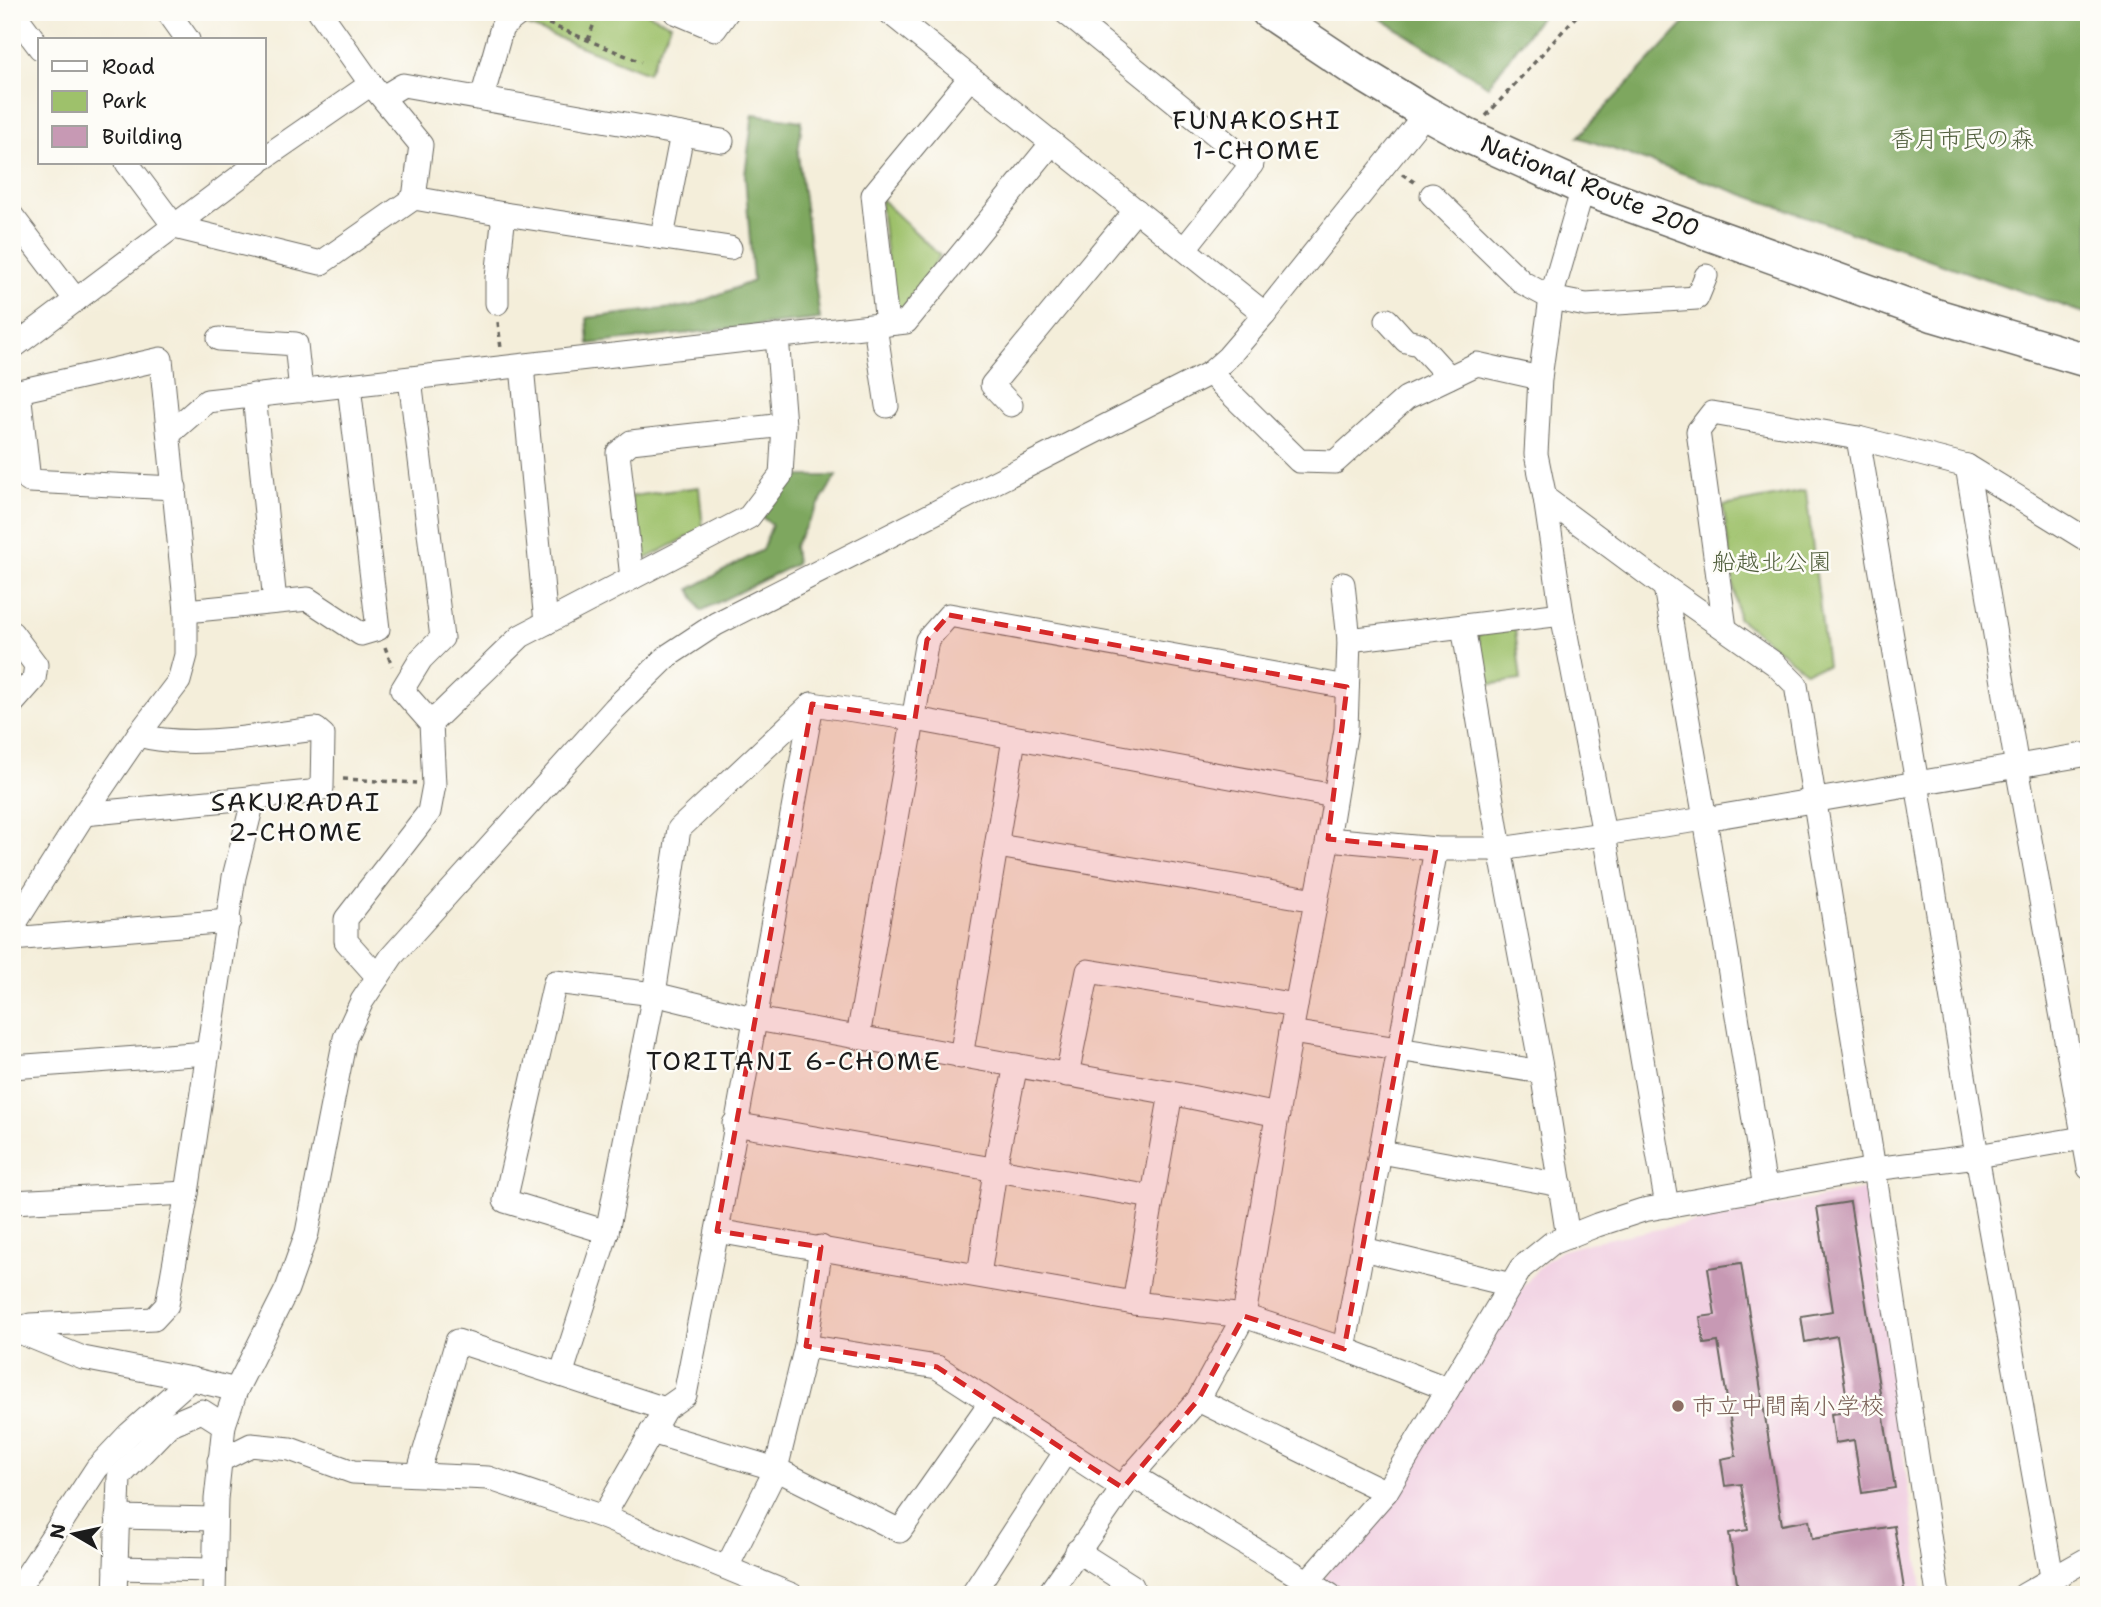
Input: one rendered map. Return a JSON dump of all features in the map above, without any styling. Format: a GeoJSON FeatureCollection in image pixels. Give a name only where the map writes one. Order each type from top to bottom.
{"type":"FeatureCollection","features":[{"type":"Feature","properties":{"kind":"highway","name":"National Route 200"},"geometry":{"type":"LineString","coordinates":[[1268,12],[1426,113],[1468,136],[1583,188],[1934,315],[2089,361]]}},
{"type":"Feature","properties":{"kind":"highway","name":"National Route 200"},"geometry":{"type":"LineString","coordinates":[[1934,315],[2089,385]]}},
{"type":"Feature","properties":{"kind":"street"},"geometry":{"type":"LineString","coordinates":[[13,12],[38,45]]}},
{"type":"Feature","properties":{"kind":"street"},"geometry":{"type":"LineString","coordinates":[[168,12],[187,38]]}},
{"type":"Feature","properties":{"kind":"street"},"geometry":{"type":"LineString","coordinates":[[320,12],[421,145],[414,198]]}},
{"type":"Feature","properties":{"kind":"street"},"geometry":{"type":"LineString","coordinates":[[675,12],[715,29],[727,12]]}},
{"type":"Feature","properties":{"kind":"street"},"geometry":{"type":"LineString","coordinates":[[889,12],[969,79],[1265,314]]}},
{"type":"Feature","properties":{"kind":"street"},"geometry":{"type":"LineString","coordinates":[[1065,12],[1252,164],[1185,248]]}},
{"type":"Feature","properties":{"kind":"street"},"geometry":{"type":"LineString","coordinates":[[482,98],[502,27],[521,13]]}},
{"type":"Feature","properties":{"kind":"street"},"geometry":{"type":"LineString","coordinates":[[887,406],[873,195],[969,79]]}},
{"type":"Feature","properties":{"kind":"street"},"geometry":{"type":"LineString","coordinates":[[266,154],[377,90],[403,85],[722,141]]}},
{"type":"Feature","properties":{"kind":"street"},"geometry":{"type":"LineString","coordinates":[[214,1595],[215,1519],[224,1425],[236,1390],[287,1289],[307,1233],[345,1038],[362,1001],[392,956],[606,719],[669,655],[716,624],[1210,373],[1228,357],[1265,314],[1426,113]]}},
{"type":"Feature","properties":{"kind":"street"},"geometry":{"type":"LineString","coordinates":[[662,237],[682,134]]}},
{"type":"Feature","properties":{"kind":"street"},"geometry":{"type":"LineString","coordinates":[[169,434],[207,401],[906,322],[1052,143]]}},
{"type":"Feature","properties":{"kind":"street"},"geometry":{"type":"LineString","coordinates":[[128,164],[175,227],[321,263],[414,198],[730,248]]}},
{"type":"Feature","properties":{"kind":"street"},"geometry":{"type":"LineString","coordinates":[[12,348],[175,227],[253,164]]}},
{"type":"Feature","properties":{"kind":"street"},"geometry":{"type":"LineString","coordinates":[[1583,188],[1551,298],[1540,378],[1536,454],[1667,1206]]}},
{"type":"Feature","properties":{"kind":"street"},"geometry":{"type":"LineString","coordinates":[[1432,195],[1523,283],[1551,298],[1586,305],[1697,298],[1706,276]]}},
{"type":"Feature","properties":{"kind":"street"},"geometry":{"type":"LineString","coordinates":[[1010,405],[992,385],[1136,210]]}},
{"type":"Feature","properties":{"kind":"street"},"geometry":{"type":"LineString","coordinates":[[497,303],[504,214]]}},
{"type":"Feature","properties":{"kind":"street"},"geometry":{"type":"LineString","coordinates":[[12,216],[76,300]]}},
{"type":"Feature","properties":{"kind":"street"},"geometry":{"type":"LineString","coordinates":[[1387,320],[1406,341],[1419,344],[1449,377]]}},
{"type":"Feature","properties":{"kind":"street"},"geometry":{"type":"LineString","coordinates":[[431,723],[521,636],[749,517],[781,475],[784,425],[777,336]]}},
{"type":"Feature","properties":{"kind":"street"},"geometry":{"type":"LineString","coordinates":[[219,339],[296,344],[301,391]]}},
{"type":"Feature","properties":{"kind":"street"},"geometry":{"type":"LineString","coordinates":[[12,928],[84,814],[178,681],[186,655],[186,611],[175,488],[161,359],[16,391],[29,481],[175,488]]}},
{"type":"Feature","properties":{"kind":"street"},"geometry":{"type":"LineString","coordinates":[[1210,373],[1299,461],[1335,462],[1406,398],[1477,364],[1540,378]]}},
{"type":"Feature","properties":{"kind":"street"},"geometry":{"type":"LineString","coordinates":[[512,367],[546,623]]}},
{"type":"Feature","properties":{"kind":"street"},"geometry":{"type":"LineString","coordinates":[[378,977],[346,941],[346,919],[429,812],[434,785],[431,723],[402,690],[421,659],[442,638],[411,379]]}},
{"type":"Feature","properties":{"kind":"street"},"geometry":{"type":"LineString","coordinates":[[186,611],[308,599],[361,634],[378,629],[349,386]]}},
{"type":"Feature","properties":{"kind":"street"},"geometry":{"type":"LineString","coordinates":[[254,395],[275,602]]}},
{"type":"Feature","properties":{"kind":"street"},"geometry":{"type":"LineString","coordinates":[[1724,628],[1698,431],[1712,413],[1858,438],[1967,466],[2088,543]]}},
{"type":"Feature","properties":{"kind":"street"},"geometry":{"type":"LineString","coordinates":[[632,578],[618,453],[631,442],[784,425]]}},
{"type":"Feature","properties":{"kind":"street"},"geometry":{"type":"LineString","coordinates":[[1858,438],[1977,1156],[2052,1577]]}},
{"type":"Feature","properties":{"kind":"street"},"geometry":{"type":"LineString","coordinates":[[1967,466],[2017,767],[2086,1137],[2089,1168]]}},
{"type":"Feature","properties":{"kind":"street"},"geometry":{"type":"LineString","coordinates":[[1545,498],[1775,664],[1796,685],[1874,1169],[1938,1595]]}},
{"type":"Feature","properties":{"kind":"street"},"geometry":{"type":"LineString","coordinates":[[1048,1595],[1128,1481],[1198,1400],[1244,1316],[1291,1032],[1346,729],[1349,640],[1343,584]]}},
{"type":"Feature","properties":{"kind":"street"},"geometry":{"type":"LineString","coordinates":[[1665,587],[1706,819],[1765,1188]]}},
{"type":"Feature","properties":{"kind":"street"},"geometry":{"type":"LineString","coordinates":[[1349,640],[1562,614]]}},
{"type":"Feature","properties":{"kind":"street"},"geometry":{"type":"LineString","coordinates":[[858,1037],[927,640],[949,615],[1347,687]]}},
{"type":"Feature","properties":{"kind":"street"},"geometry":{"type":"LineString","coordinates":[[1463,626],[1500,849],[1542,1072],[1568,1237]]}},
{"type":"Feature","properties":{"kind":"street"},"geometry":{"type":"LineString","coordinates":[[12,634],[36,665],[34,679],[12,705]]}},
{"type":"Feature","properties":{"kind":"street"},"geometry":{"type":"LineString","coordinates":[[812,704],[915,719],[1334,796]]}},
{"type":"Feature","properties":{"kind":"street"},"geometry":{"type":"LineString","coordinates":[[561,1375],[607,1232],[654,994],[679,829],[812,704]]}},
{"type":"Feature","properties":{"kind":"street"},"geometry":{"type":"LineString","coordinates":[[603,1517],[665,1409],[685,1395],[812,704]]}},
{"type":"Feature","properties":{"kind":"street"},"geometry":{"type":"LineString","coordinates":[[84,814],[310,792],[322,788],[323,734],[316,729],[208,740],[154,739],[138,735]]}},
{"type":"Feature","properties":{"kind":"street"},"geometry":{"type":"LineString","coordinates":[[961,1057],[1014,739]]}},
{"type":"Feature","properties":{"kind":"street"},"geometry":{"type":"LineString","coordinates":[[1328,839],[1436,849],[1500,849],[1706,819],[2089,754]]}},
{"type":"Feature","properties":{"kind":"street"},"geometry":{"type":"LineString","coordinates":[[14,1331],[30,1325],[155,1319],[167,1305],[187,1193],[234,877],[254,797]]}},
{"type":"Feature","properties":{"kind":"street"},"geometry":{"type":"LineString","coordinates":[[998,846],[1316,900]]}},
{"type":"Feature","properties":{"kind":"street"},"geometry":{"type":"LineString","coordinates":[[1344,1349],[1436,849]]}},
{"type":"Feature","properties":{"kind":"street"},"geometry":{"type":"LineString","coordinates":[[12,939],[229,921]]}},
{"type":"Feature","properties":{"kind":"street"},"geometry":{"type":"LineString","coordinates":[[1067,1075],[1088,971],[1296,1005]]}},
{"type":"Feature","properties":{"kind":"street"},"geometry":{"type":"LineString","coordinates":[[607,1232],[505,1202],[555,982],[654,994],[756,1019],[1278,1115]]}},
{"type":"Feature","properties":{"kind":"street"},"geometry":{"type":"LineString","coordinates":[[1291,1032],[1542,1072]]}},
{"type":"Feature","properties":{"kind":"street"},"geometry":{"type":"LineString","coordinates":[[12,1067],[208,1053]]}},
{"type":"Feature","properties":{"kind":"street"},"geometry":{"type":"LineString","coordinates":[[979,1275],[1016,1065]]}},
{"type":"Feature","properties":{"kind":"street"},"geometry":{"type":"LineString","coordinates":[[1134,1303],[1171,1094]]}},
{"type":"Feature","properties":{"kind":"street"},"geometry":{"type":"LineString","coordinates":[[734,1124],[996,1172],[1152,1197]]}},
{"type":"Feature","properties":{"kind":"street"},"geometry":{"type":"LineString","coordinates":[[1308,1581],[1386,1492],[1521,1268],[1552,1243],[1643,1210],[1874,1169],[1977,1156],[2086,1137]]}},
{"type":"Feature","properties":{"kind":"street"},"geometry":{"type":"LineString","coordinates":[[1381,1152],[1561,1185]]}},
{"type":"Feature","properties":{"kind":"street"},"geometry":{"type":"LineString","coordinates":[[12,1202],[187,1193]]}},
{"type":"Feature","properties":{"kind":"street"},"geometry":{"type":"LineString","coordinates":[[717,1231],[1134,1303],[1244,1316],[1344,1349],[1448,1389]]}},
{"type":"Feature","properties":{"kind":"street"},"geometry":{"type":"LineString","coordinates":[[727,1567],[776,1469],[806,1346],[821,1247]]}},
{"type":"Feature","properties":{"kind":"street"},"geometry":{"type":"LineString","coordinates":[[1363,1249],[1511,1285]]}},
{"type":"Feature","properties":{"kind":"street"},"geometry":{"type":"LineString","coordinates":[[14,1331],[83,1358],[236,1390]]}},
{"type":"Feature","properties":{"kind":"street"},"geometry":{"type":"LineString","coordinates":[[418,1474],[457,1341],[665,1409]]}},
{"type":"Feature","properties":{"kind":"street"},"geometry":{"type":"LineString","coordinates":[[806,1346],[937,1367],[1066,1451],[1128,1481],[1331,1595]]}},
{"type":"Feature","properties":{"kind":"street"},"geometry":{"type":"LineString","coordinates":[[14,1595],[97,1468],[129,1433],[191,1379]]}},
{"type":"Feature","properties":{"kind":"street"},"geometry":{"type":"LineString","coordinates":[[1198,1400],[1386,1492]]}},
{"type":"Feature","properties":{"kind":"street"},"geometry":{"type":"LineString","coordinates":[[651,1432],[776,1469],[900,1531],[990,1403]]}},
{"type":"Feature","properties":{"kind":"street"},"geometry":{"type":"LineString","coordinates":[[115,1595],[119,1477],[169,1425],[202,1411],[224,1425]]}},
{"type":"Feature","properties":{"kind":"street"},"geometry":{"type":"LineString","coordinates":[[219,1461],[251,1445],[290,1450],[353,1472],[488,1478],[603,1517],[727,1567],[783,1593]]}},
{"type":"Feature","properties":{"kind":"street"},"geometry":{"type":"LineString","coordinates":[[972,1595],[1066,1451]]}},
{"type":"Feature","properties":{"kind":"street"},"geometry":{"type":"LineString","coordinates":[[117,1517],[215,1519]]}},
{"type":"Feature","properties":{"kind":"street"},"geometry":{"type":"LineString","coordinates":[[1077,1552],[1132,1586]]}},
{"type":"Feature","properties":{"kind":"street"},"geometry":{"type":"LineString","coordinates":[[2024,1595],[2089,1558]]}},
{"type":"Feature","properties":{"kind":"street"},"geometry":{"type":"LineString","coordinates":[[116,1568],[214,1570]]}},
{"type":"Feature","properties":{"kind":"path"},"geometry":{"type":"LineString","coordinates":[[588,40],[598,12]]}},
{"type":"Feature","properties":{"kind":"path"},"geometry":{"type":"LineString","coordinates":[[1468,136],[1580,12]]}},
{"type":"Feature","properties":{"kind":"path"},"geometry":{"type":"LineString","coordinates":[[521,13],[641,62]]}},
{"type":"Feature","properties":{"kind":"path"},"geometry":{"type":"LineString","coordinates":[[1387,164],[1432,195]]}},
{"type":"Feature","properties":{"kind":"path"},"geometry":{"type":"LineString","coordinates":[[497,303],[512,367]]}},
{"type":"Feature","properties":{"kind":"path"},"geometry":{"type":"LineString","coordinates":[[378,629],[402,690]]}},
{"type":"Feature","properties":{"kind":"path"},"geometry":{"type":"LineString","coordinates":[[323,778],[434,785]]}},
{"type":"Feature","properties":{"kind":"highlighted area"},"geometry":{"type":"Polygon","coordinates":[[[949,615],[1347,687],[1328,839],[1436,849],[1344,1349],[1244,1316],[1198,1400],[1123,1488],[937,1367],[806,1346],[821,1247],[717,1231],[812,704],[915,719],[927,640],[949,615]]]}},
{"type":"Feature","properties":{"kind":"shaded area"},"geometry":{"type":"Polygon","coordinates":[[[1866,1189],[1923,1595],[1347,1595],[1323,1580],[1519,1292],[1539,1267],[1560,1251],[1596,1241],[1866,1189]]]}},
{"type":"Feature","properties":{"kind":"green space"},"geometry":{"type":"Polygon","coordinates":[[[538,12],[645,12],[671,24],[648,73],[523,24],[538,12]]]}},
{"type":"Feature","properties":{"kind":"green space"},"geometry":{"type":"Polygon","coordinates":[[[1370,12],[1544,12],[1488,86],[1370,12]]]}},
{"type":"Feature","properties":{"kind":"green space","name":"香月市民の森"},"geometry":{"type":"Polygon","coordinates":[[[1695,12],[2089,12],[2089,315],[1578,137],[1695,12]]]}},
{"type":"Feature","properties":{"kind":"green space"},"geometry":{"type":"Polygon","coordinates":[[[753,114],[802,121],[798,154],[820,319],[589,344],[587,318],[690,306],[753,281],[745,175],[753,114]]]}},
{"type":"Feature","properties":{"kind":"green space"},"geometry":{"type":"Polygon","coordinates":[[[880,198],[940,256],[904,308],[893,311],[880,198]]]}},
{"type":"Feature","properties":{"kind":"green space"},"geometry":{"type":"Polygon","coordinates":[[[792,476],[836,476],[794,546],[796,564],[701,611],[690,589],[762,550],[772,525],[762,517],[792,476]]]}},
{"type":"Feature","properties":{"kind":"green space"},"geometry":{"type":"Polygon","coordinates":[[[699,487],[703,529],[638,563],[631,496],[699,487]]]}},
{"type":"Feature","properties":{"kind":"green space","name":"船越北公園"},"geometry":{"type":"Polygon","coordinates":[[[1806,491],[1827,666],[1805,671],[1738,618],[1723,506],[1806,491]]]}},
{"type":"Feature","properties":{"kind":"green space"},"geometry":{"type":"Polygon","coordinates":[[[1515,628],[1521,680],[1485,685],[1478,634],[1515,628]]]}},
{"type":"Feature","properties":{"kind":"building"},"geometry":{"type":"Polygon","coordinates":[[[1850,1202],[1895,1488],[1862,1493],[1854,1440],[1835,1443],[1831,1414],[1849,1412],[1837,1336],[1805,1342],[1801,1316],[1833,1311],[1817,1207],[1850,1202]]]}},
{"type":"Feature","properties":{"kind":"building"},"geometry":{"type":"Polygon","coordinates":[[[1741,1263],[1782,1525],[1809,1520],[1812,1539],[1894,1526],[1905,1595],[1739,1595],[1729,1533],[1748,1530],[1741,1484],[1725,1486],[1721,1459],[1736,1456],[1718,1342],[1704,1344],[1700,1317],[1715,1315],[1708,1268],[1741,1263]]]}},
{"type":"Feature","properties":{"kind":"place","name":"市立中間南小学校"},"geometry":{"type":"Point","coordinates":[1678,1406]}},
{"type":"Feature","properties":{"kind":"district","name":"FUNAKOSHI 1-CHOME"},"geometry":{"type":"Point","coordinates":[1257,135]}},
{"type":"Feature","properties":{"kind":"district","name":"SAKURADAI 2-CHOME"},"geometry":{"type":"Point","coordinates":[296,817]}},
{"type":"Feature","properties":{"kind":"district","name":"TORITANI 6-CHOME"},"geometry":{"type":"Point","coordinates":[794,1061]}}]}
